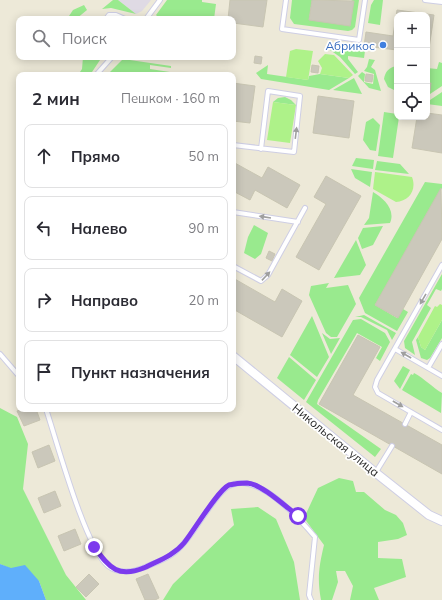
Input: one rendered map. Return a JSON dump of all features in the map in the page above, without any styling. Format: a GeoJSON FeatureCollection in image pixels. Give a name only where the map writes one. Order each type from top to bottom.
{"type":"FeatureCollection","features":[{"type":"Feature","properties":{"kind":"street","name":"Никольская улица"},"geometry":{"type":"LineString","coordinates":[[236,358],[429,515],[442,521]]}},
{"type":"Feature","properties":{"kind":"lane"},"geometry":{"type":"LineString","coordinates":[[148,16],[160,0]]}},
{"type":"Feature","properties":{"kind":"lane"},"geometry":{"type":"LineString","coordinates":[[286,0],[282,29],[359,40],[365,0]]}},
{"type":"Feature","properties":{"kind":"lane"},"geometry":{"type":"LineString","coordinates":[[425,0],[442,2]]}},
{"type":"Feature","properties":{"kind":"lane"},"geometry":{"type":"LineString","coordinates":[[108,16],[118,16]]}},
{"type":"Feature","properties":{"kind":"lane"},"geometry":{"type":"LineString","coordinates":[[99,72],[109,60]]}},
{"type":"Feature","properties":{"kind":"lane"},"geometry":{"type":"LineString","coordinates":[[236,146],[261,150],[294,152],[300,96],[268,91],[261,150]]}},
{"type":"Feature","properties":{"kind":"lane"},"geometry":{"type":"LineString","coordinates":[[236,268],[262,281],[268,275],[305,208]]}},
{"type":"Feature","properties":{"kind":"lane"},"geometry":{"type":"LineString","coordinates":[[236,212],[298,222]]}},
{"type":"Feature","properties":{"kind":"lane"},"geometry":{"type":"LineString","coordinates":[[442,265],[377,380],[375,387],[378,393],[442,430]]}},
{"type":"Feature","properties":{"kind":"lane"},"geometry":{"type":"LineString","coordinates":[[428,368],[442,344]]}},
{"type":"Feature","properties":{"kind":"lane"},"geometry":{"type":"LineString","coordinates":[[395,348],[442,376]]}},
{"type":"Feature","properties":{"kind":"lane"},"geometry":{"type":"LineString","coordinates":[[0,354],[16,373]]}},
{"type":"Feature","properties":{"kind":"lane"},"geometry":{"type":"LineString","coordinates":[[47,412],[77,502],[94,547],[108,566],[120,572],[138,570],[171,555],[184,543],[219,495],[229,485],[248,483],[261,489],[298,516],[315,537],[309,595],[311,600]]}},
{"type":"Feature","properties":{"kind":"lane"},"geometry":{"type":"LineString","coordinates":[[405,424],[411,412]]}},
{"type":"Feature","properties":{"kind":"lane"},"geometry":{"type":"LineString","coordinates":[[376,473],[392,446]]}},
{"type":"Feature","properties":{"kind":"shaded area"},"geometry":{"type":"Polygon","coordinates":[[[118,0],[151,0],[142,11],[136,14],[118,0]]]}},
{"type":"Feature","properties":{"kind":"green space"},"geometry":{"type":"Polygon","coordinates":[[[113,0],[118,0],[136,14],[111,8],[102,9],[113,0]]]}},
{"type":"Feature","properties":{"kind":"green space"},"geometry":{"type":"Polygon","coordinates":[[[167,0],[202,0],[202,2],[216,4],[214,16],[156,15],[167,0]]]}},
{"type":"Feature","properties":{"kind":"green space"},"geometry":{"type":"Polygon","coordinates":[[[292,0],[312,0],[309,20],[353,1],[351,0],[359,0],[355,27],[348,31],[294,24],[290,18],[292,0]]]}},
{"type":"Feature","properties":{"kind":"green space"},"geometry":{"type":"Polygon","coordinates":[[[374,0],[383,0],[380,25],[368,23],[371,5],[374,0]]]}},
{"type":"Feature","properties":{"kind":"green space"},"geometry":{"type":"Polygon","coordinates":[[[84,5],[87,10],[80,16],[69,16],[73,10],[84,5]]]}},
{"type":"Feature","properties":{"kind":"green space"},"geometry":{"type":"Polygon","coordinates":[[[333,47],[365,51],[364,58],[348,56],[348,59],[358,72],[355,74],[340,57],[330,50],[333,47]]]}},
{"type":"Feature","properties":{"kind":"green space"},"geometry":{"type":"Polygon","coordinates":[[[296,49],[313,51],[308,80],[286,77],[290,51],[296,49]]]}},
{"type":"Feature","properties":{"kind":"green space"},"geometry":{"type":"Polygon","coordinates":[[[325,54],[334,55],[353,75],[349,78],[320,74],[322,68],[318,61],[325,54]]]}},
{"type":"Feature","properties":{"kind":"green space"},"geometry":{"type":"Polygon","coordinates":[[[369,59],[375,60],[371,67],[375,70],[381,91],[369,88],[358,76],[362,72],[365,74],[364,82],[373,84],[374,74],[364,71],[367,67],[369,59]]]}},
{"type":"Feature","properties":{"kind":"green space"},"geometry":{"type":"Polygon","coordinates":[[[83,60],[100,60],[92,72],[80,72],[82,69],[83,60]]]}},
{"type":"Feature","properties":{"kind":"green space"},"geometry":{"type":"Polygon","coordinates":[[[122,60],[171,66],[171,68],[150,65],[150,69],[170,72],[110,72],[122,60]]]}},
{"type":"Feature","properties":{"kind":"green space"},"geometry":{"type":"Polygon","coordinates":[[[439,62],[442,63],[442,86],[430,94],[430,68],[437,69],[439,62]]]}},
{"type":"Feature","properties":{"kind":"green space"},"geometry":{"type":"Polygon","coordinates":[[[268,65],[267,74],[308,80],[309,76],[320,74],[349,78],[329,90],[261,79],[256,73],[268,65]]]}},
{"type":"Feature","properties":{"kind":"green space"},"geometry":{"type":"Polygon","coordinates":[[[394,67],[394,90],[388,87],[384,79],[385,74],[394,67]]]}},
{"type":"Feature","properties":{"kind":"green space"},"geometry":{"type":"Polygon","coordinates":[[[354,78],[362,94],[333,90],[354,78]]]}},
{"type":"Feature","properties":{"kind":"green space"},"geometry":{"type":"Polygon","coordinates":[[[442,92],[442,106],[430,104],[430,100],[442,92]]]}},
{"type":"Feature","properties":{"kind":"green space"},"geometry":{"type":"Polygon","coordinates":[[[285,97],[296,105],[273,102],[278,98],[285,97]]]}},
{"type":"Feature","properties":{"kind":"green space"},"geometry":{"type":"Polygon","coordinates":[[[273,102],[296,105],[290,143],[267,140],[273,102]]]}},
{"type":"Feature","properties":{"kind":"green space"},"geometry":{"type":"Polygon","coordinates":[[[384,112],[394,114],[394,120],[399,120],[393,158],[378,156],[384,112]]]}},
{"type":"Feature","properties":{"kind":"green space"},"geometry":{"type":"Polygon","coordinates":[[[373,118],[380,125],[376,151],[370,150],[363,140],[366,122],[373,118]]]}},
{"type":"Feature","properties":{"kind":"green space"},"geometry":{"type":"Polygon","coordinates":[[[356,158],[374,160],[373,169],[352,166],[356,158]]]}},
{"type":"Feature","properties":{"kind":"green space"},"geometry":{"type":"Polygon","coordinates":[[[377,161],[400,164],[409,174],[375,170],[377,161]]]}},
{"type":"Feature","properties":{"kind":"green space"},"geometry":{"type":"Polygon","coordinates":[[[351,169],[372,172],[370,187],[355,178],[351,169]]]}},
{"type":"Feature","properties":{"kind":"green space"},"geometry":{"type":"Polygon","coordinates":[[[375,172],[412,177],[413,190],[411,194],[405,200],[396,202],[373,189],[375,172]]]}},
{"type":"Feature","properties":{"kind":"green space"},"geometry":{"type":"Polygon","coordinates":[[[425,182],[442,184],[442,188],[375,305],[397,318],[403,309],[408,312],[397,331],[365,313],[359,298],[425,182]]]}},
{"type":"Feature","properties":{"kind":"green space"},"geometry":{"type":"Polygon","coordinates":[[[373,192],[388,204],[391,213],[390,223],[364,225],[369,218],[373,192]]]}},
{"type":"Feature","properties":{"kind":"green space"},"geometry":{"type":"Polygon","coordinates":[[[254,225],[268,233],[261,254],[255,259],[244,253],[248,237],[254,225]]]}},
{"type":"Feature","properties":{"kind":"green space"},"geometry":{"type":"Polygon","coordinates":[[[383,226],[373,245],[362,249],[358,238],[363,228],[383,226]]]}},
{"type":"Feature","properties":{"kind":"green space"},"geometry":{"type":"Polygon","coordinates":[[[356,240],[366,265],[360,275],[334,278],[356,240]]]}},
{"type":"Feature","properties":{"kind":"green space"},"geometry":{"type":"Polygon","coordinates":[[[442,274],[442,289],[441,291],[436,289],[427,305],[431,308],[412,342],[415,355],[405,348],[404,341],[442,274]]]}},
{"type":"Feature","properties":{"kind":"green space"},"geometry":{"type":"Polygon","coordinates":[[[329,283],[326,288],[348,285],[356,304],[337,337],[331,337],[326,333],[309,295],[311,286],[329,283]]]}},
{"type":"Feature","properties":{"kind":"green space"},"geometry":{"type":"Polygon","coordinates":[[[440,304],[442,305],[442,320],[425,350],[421,347],[418,337],[435,306],[437,307],[440,304]]]}},
{"type":"Feature","properties":{"kind":"green space"},"geometry":{"type":"Polygon","coordinates":[[[364,315],[396,333],[392,340],[387,330],[361,317],[355,317],[364,315]]]}},
{"type":"Feature","properties":{"kind":"green space"},"geometry":{"type":"Polygon","coordinates":[[[312,316],[329,357],[317,377],[290,355],[312,316]]]}},
{"type":"Feature","properties":{"kind":"green space"},"geometry":{"type":"Polygon","coordinates":[[[361,319],[385,333],[390,342],[380,361],[376,358],[382,347],[357,333],[317,404],[381,449],[375,457],[306,402],[353,320],[361,319]]]}},
{"type":"Feature","properties":{"kind":"green space"},"geometry":{"type":"Polygon","coordinates":[[[442,320],[442,338],[430,358],[427,360],[421,358],[416,340],[418,337],[421,347],[425,350],[442,320]]]}},
{"type":"Feature","properties":{"kind":"green space"},"geometry":{"type":"Polygon","coordinates":[[[322,333],[330,339],[340,338],[331,354],[322,333]]]}},
{"type":"Feature","properties":{"kind":"green space"},"geometry":{"type":"Polygon","coordinates":[[[289,357],[316,380],[304,400],[277,378],[289,357]]]}},
{"type":"Feature","properties":{"kind":"green space"},"geometry":{"type":"Polygon","coordinates":[[[403,366],[410,370],[400,389],[394,381],[403,366]]]}},
{"type":"Feature","properties":{"kind":"green space"},"geometry":{"type":"Polygon","coordinates":[[[414,373],[442,393],[441,413],[402,390],[411,374],[413,375],[414,373]]]}},
{"type":"Feature","properties":{"kind":"green space"},"geometry":{"type":"Polygon","coordinates":[[[0,408],[17,417],[28,444],[23,489],[66,575],[86,600],[46,600],[39,581],[0,564],[0,408]]]}},
{"type":"Feature","properties":{"kind":"green space"},"geometry":{"type":"Polygon","coordinates":[[[339,478],[353,481],[356,492],[364,492],[385,510],[396,515],[403,523],[407,535],[398,539],[378,542],[378,558],[402,559],[406,577],[374,588],[379,600],[350,600],[353,586],[345,571],[336,571],[338,582],[332,600],[321,600],[319,572],[324,545],[304,518],[318,488],[339,478]]]}},
{"type":"Feature","properties":{"kind":"green space"},"geometry":{"type":"Polygon","coordinates":[[[258,507],[276,519],[294,562],[300,600],[163,600],[173,584],[234,525],[231,509],[258,507]]]}},
{"type":"Feature","properties":{"kind":"water"},"geometry":{"type":"Polygon","coordinates":[[[0,564],[11,568],[25,565],[39,581],[46,600],[0,600],[0,564]]]}},
{"type":"Feature","properties":{"kind":"building"},"geometry":{"type":"Polygon","coordinates":[[[230,0],[267,0],[263,27],[236,23],[236,16],[228,16],[230,0]]]}},
{"type":"Feature","properties":{"kind":"building"},"geometry":{"type":"Polygon","coordinates":[[[312,0],[354,1],[350,26],[309,20],[312,0]]]}},
{"type":"Feature","properties":{"kind":"building"},"geometry":{"type":"Polygon","coordinates":[[[397,10],[412,12],[397,12],[397,10]]]}},
{"type":"Feature","properties":{"kind":"building"},"geometry":{"type":"Polygon","coordinates":[[[430,14],[434,15],[430,42],[430,14]]]}},
{"type":"Feature","properties":{"kind":"building"},"geometry":{"type":"Polygon","coordinates":[[[394,30],[394,50],[364,46],[366,32],[393,36],[394,30]]]}},
{"type":"Feature","properties":{"kind":"building"},"geometry":{"type":"Polygon","coordinates":[[[255,56],[262,57],[261,64],[254,63],[255,56]]]}},
{"type":"Feature","properties":{"kind":"building"},"geometry":{"type":"Polygon","coordinates":[[[312,65],[319,66],[318,73],[311,72],[312,65]]]}},
{"type":"Feature","properties":{"kind":"building"},"geometry":{"type":"Polygon","coordinates":[[[366,74],[373,75],[372,82],[365,81],[366,74]]]}},
{"type":"Feature","properties":{"kind":"building"},"geometry":{"type":"Polygon","coordinates":[[[236,83],[255,86],[250,123],[236,121],[236,83]]]}},
{"type":"Feature","properties":{"kind":"building"},"geometry":{"type":"Polygon","coordinates":[[[318,96],[354,101],[349,138],[313,133],[318,96]]]}},
{"type":"Feature","properties":{"kind":"building"},"geometry":{"type":"Polygon","coordinates":[[[430,113],[442,115],[442,153],[412,148],[417,120],[430,120],[430,113]]]}},
{"type":"Feature","properties":{"kind":"building"},"geometry":{"type":"Polygon","coordinates":[[[236,164],[262,178],[268,167],[300,185],[287,208],[255,190],[250,200],[236,193],[236,164]]]}},
{"type":"Feature","properties":{"kind":"building"},"geometry":{"type":"Polygon","coordinates":[[[326,176],[361,196],[319,270],[296,257],[326,204],[314,197],[326,176]]]}},
{"type":"Feature","properties":{"kind":"building"},"geometry":{"type":"Polygon","coordinates":[[[441,188],[442,239],[398,318],[375,305],[441,188]]]}},
{"type":"Feature","properties":{"kind":"building"},"geometry":{"type":"Polygon","coordinates":[[[269,251],[275,254],[272,261],[266,258],[269,251]]]}},
{"type":"Feature","properties":{"kind":"building"},"geometry":{"type":"Polygon","coordinates":[[[236,280],[275,302],[282,289],[302,301],[282,337],[236,311],[236,280]]]}},
{"type":"Feature","properties":{"kind":"building"},"geometry":{"type":"Polygon","coordinates":[[[358,335],[380,347],[353,395],[442,445],[442,474],[319,404],[358,335]]]}},
{"type":"Feature","properties":{"kind":"building"},"geometry":{"type":"Polygon","coordinates":[[[17,412],[37,412],[40,420],[24,426],[17,412]]]}},
{"type":"Feature","properties":{"kind":"building"},"geometry":{"type":"Polygon","coordinates":[[[49,445],[55,461],[38,468],[32,452],[49,445]]]}},
{"type":"Feature","properties":{"kind":"building"},"geometry":{"type":"Polygon","coordinates":[[[55,491],[61,506],[44,513],[38,498],[55,491]]]}},
{"type":"Feature","properties":{"kind":"building"},"geometry":{"type":"Polygon","coordinates":[[[75,529],[81,544],[64,551],[58,536],[75,529]]]}},
{"type":"Feature","properties":{"kind":"building"},"geometry":{"type":"Polygon","coordinates":[[[89,574],[99,584],[86,597],[76,587],[89,574]]]}},
{"type":"Feature","properties":{"kind":"building"},"geometry":{"type":"Polygon","coordinates":[[[148,574],[159,598],[155,600],[145,600],[136,579],[148,574]]]}},
{"type":"Feature","properties":{"kind":"place","name":"Абрикос"},"geometry":{"type":"Point","coordinates":[383,45]}},
{"type":"Feature","properties":{"kind":"route"},"geometry":{"type":"LineString","coordinates":[[94,547],[108,566],[120,572],[138,570],[171,555],[184,543],[219,495],[229,485],[248,483],[261,489],[298,516]]}}]}
